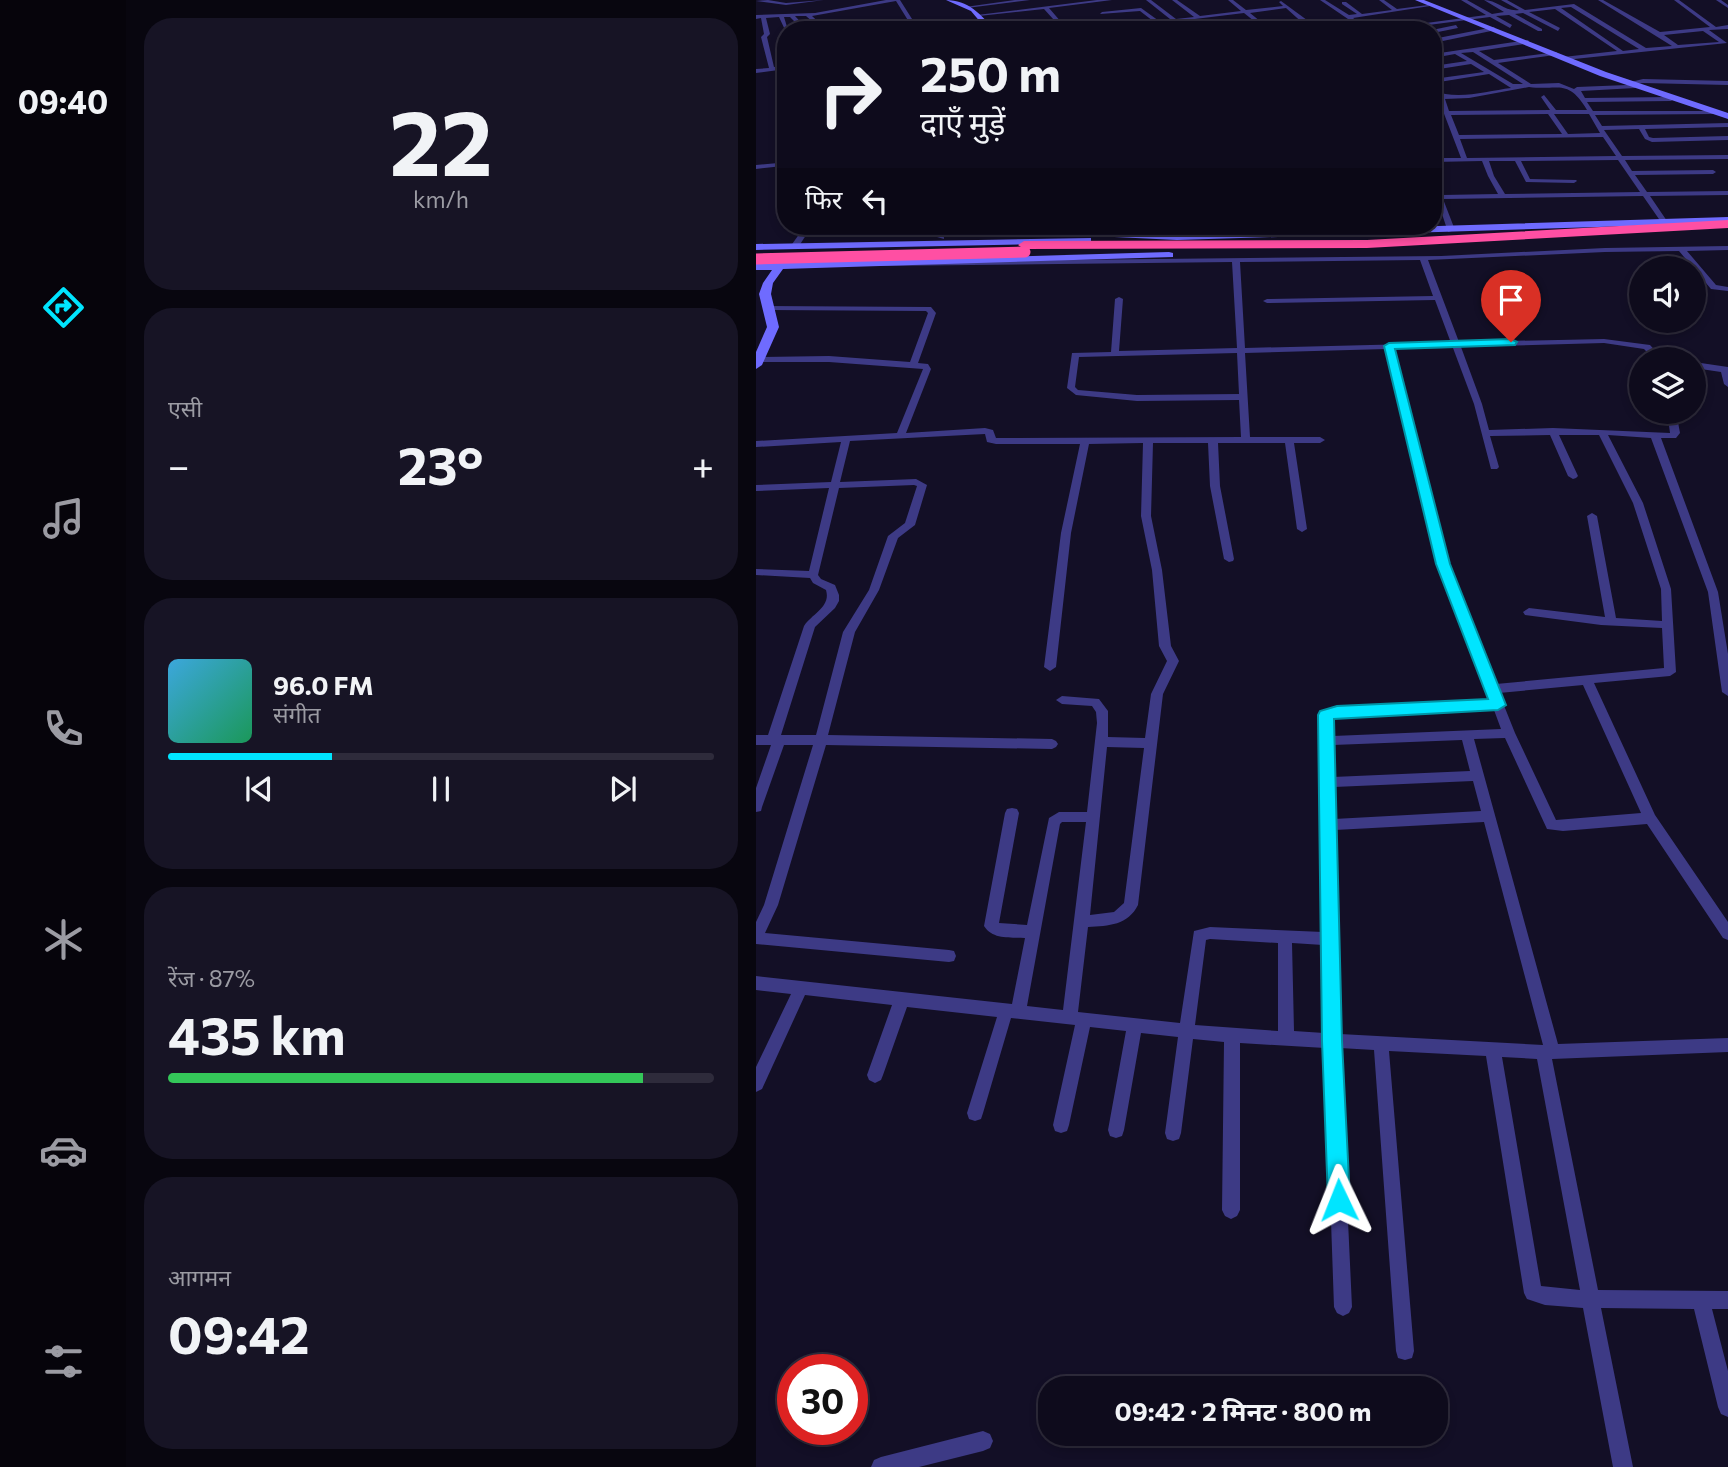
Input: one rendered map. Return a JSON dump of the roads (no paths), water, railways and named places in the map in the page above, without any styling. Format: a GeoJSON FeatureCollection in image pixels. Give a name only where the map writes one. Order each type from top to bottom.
{"type":"FeatureCollection","features":[{"type":"Feature","properties":{"kind":"highway"},"geometry":{"type":"LineString","coordinates":[[1168,250],[1455,241],[1728,222]]}},
{"type":"Feature","properties":{"kind":"highway"},"geometry":{"type":"LineString","coordinates":[[756,249],[1451,252],[1624,239],[1728,235]]}},
{"type":"Feature","properties":{"kind":"highway"},"geometry":{"type":"LineString","coordinates":[[756,259],[1025,249]]}},
{"type":"Feature","properties":{"kind":"street"},"geometry":{"type":"LineString","coordinates":[[758,0],[786,4],[822,0],[841,10]]}},
{"type":"Feature","properties":{"kind":"street"},"geometry":{"type":"LineString","coordinates":[[756,17],[808,15],[896,0],[911,21]]}},
{"type":"Feature","properties":{"kind":"street"},"geometry":{"type":"LineString","coordinates":[[971,8],[1028,0]]}},
{"type":"Feature","properties":{"kind":"street"},"geometry":{"type":"LineString","coordinates":[[971,8],[1062,0],[1067,5]]}},
{"type":"Feature","properties":{"kind":"street"},"geometry":{"type":"LineString","coordinates":[[951,1],[971,8],[1046,8],[1110,0]]}},
{"type":"Feature","properties":{"kind":"street"},"geometry":{"type":"LineString","coordinates":[[1148,0],[1174,20]]}},
{"type":"Feature","properties":{"kind":"street"},"geometry":{"type":"LineString","coordinates":[[1159,0],[1184,19]]}},
{"type":"Feature","properties":{"kind":"street"},"geometry":{"type":"LineString","coordinates":[[1174,0],[1198,17]]}},
{"type":"Feature","properties":{"kind":"street"},"geometry":{"type":"LineString","coordinates":[[1230,0],[1258,21]]}},
{"type":"Feature","properties":{"kind":"street"},"geometry":{"type":"LineString","coordinates":[[1279,0],[1303,21]]}},
{"type":"Feature","properties":{"kind":"street"},"geometry":{"type":"LineString","coordinates":[[1322,0],[1355,21]]}},
{"type":"Feature","properties":{"kind":"street"},"geometry":{"type":"LineString","coordinates":[[1381,0],[1396,10]]}},
{"type":"Feature","properties":{"kind":"street"},"geometry":{"type":"LineString","coordinates":[[1418,0],[1458,23]]}},
{"type":"Feature","properties":{"kind":"street"},"geometry":{"type":"LineString","coordinates":[[1463,0],[1510,26]]}},
{"type":"Feature","properties":{"kind":"street"},"geometry":{"type":"LineString","coordinates":[[1486,0],[1540,30]]}},
{"type":"Feature","properties":{"kind":"street"},"geometry":{"type":"LineString","coordinates":[[1503,0],[1558,29]]}},
{"type":"Feature","properties":{"kind":"street"},"geometry":{"type":"LineString","coordinates":[[1538,0],[1554,7],[1623,53]]}},
{"type":"Feature","properties":{"kind":"street"},"geometry":{"type":"LineString","coordinates":[[1600,0],[1677,47]]}},
{"type":"Feature","properties":{"kind":"street"},"geometry":{"type":"LineString","coordinates":[[1676,0],[1716,29]]}},
{"type":"Feature","properties":{"kind":"street"},"geometry":{"type":"LineString","coordinates":[[1718,0],[1728,7]]}},
{"type":"Feature","properties":{"kind":"street"},"geometry":{"type":"LineString","coordinates":[[1091,1],[1110,21]]}},
{"type":"Feature","properties":{"kind":"street"},"geometry":{"type":"LineString","coordinates":[[1344,3],[1361,15]]}},
{"type":"Feature","properties":{"kind":"street"},"geometry":{"type":"LineString","coordinates":[[1442,28],[1488,15],[1572,5],[1646,51]]}},
{"type":"Feature","properties":{"kind":"street"},"geometry":{"type":"LineString","coordinates":[[1333,21],[1428,6]]}},
{"type":"Feature","properties":{"kind":"street"},"geometry":{"type":"LineString","coordinates":[[1166,21],[1286,7]]}},
{"type":"Feature","properties":{"kind":"street"},"geometry":{"type":"LineString","coordinates":[[971,8],[983,21]]}},
{"type":"Feature","properties":{"kind":"street"},"geometry":{"type":"LineString","coordinates":[[1046,8],[1058,21]]}},
{"type":"Feature","properties":{"kind":"street"},"geometry":{"type":"LineString","coordinates":[[1102,13],[1141,9],[1157,21]]}},
{"type":"Feature","properties":{"kind":"street"},"geometry":{"type":"LineString","coordinates":[[1124,11],[1136,21]]}},
{"type":"Feature","properties":{"kind":"street"},"geometry":{"type":"LineString","coordinates":[[808,15],[815,21]]}},
{"type":"Feature","properties":{"kind":"street"},"geometry":{"type":"LineString","coordinates":[[792,16],[797,21]]}},
{"type":"Feature","properties":{"kind":"street"},"geometry":{"type":"LineString","coordinates":[[764,17],[767,34],[764,37],[772,69]]}},
{"type":"Feature","properties":{"kind":"street"},"geometry":{"type":"LineString","coordinates":[[781,17],[782,21]]}},
{"type":"Feature","properties":{"kind":"street"},"geometry":{"type":"LineString","coordinates":[[1442,24],[1458,23],[1494,29],[1632,85],[1728,116]]}},
{"type":"Feature","properties":{"kind":"street"},"geometry":{"type":"LineString","coordinates":[[1659,34],[1728,27]]}},
{"type":"Feature","properties":{"kind":"street"},"geometry":{"type":"LineString","coordinates":[[1442,39],[1494,29]]}},
{"type":"Feature","properties":{"kind":"street"},"geometry":{"type":"LineString","coordinates":[[1565,58],[1724,43],[1705,30]]}},
{"type":"Feature","properties":{"kind":"street"},"geometry":{"type":"LineString","coordinates":[[1442,55],[1528,42]]}},
{"type":"Feature","properties":{"kind":"street"},"geometry":{"type":"LineString","coordinates":[[1475,51],[1532,87]]}},
{"type":"Feature","properties":{"kind":"street"},"geometry":{"type":"LineString","coordinates":[[1457,53],[1487,73],[1520,88]]}},
{"type":"Feature","properties":{"kind":"street"},"geometry":{"type":"LineString","coordinates":[[1494,62],[1555,53]]}},
{"type":"Feature","properties":{"kind":"street"},"geometry":{"type":"LineString","coordinates":[[1442,67],[1471,62]]}},
{"type":"Feature","properties":{"kind":"street"},"geometry":{"type":"LineString","coordinates":[[756,71],[777,68]]}},
{"type":"Feature","properties":{"kind":"street"},"geometry":{"type":"LineString","coordinates":[[1442,74],[1480,68]]}},
{"type":"Feature","properties":{"kind":"street"},"geometry":{"type":"LineString","coordinates":[[1442,79],[1487,73]]}},
{"type":"Feature","properties":{"kind":"street"},"geometry":{"type":"LineString","coordinates":[[1578,93],[1577,89],[1581,88],[1632,85],[1643,81],[1728,83]]}},
{"type":"Feature","properties":{"kind":"street"},"geometry":{"type":"LineString","coordinates":[[1442,97],[1559,85],[1578,93],[1663,221]]}},
{"type":"Feature","properties":{"kind":"street"},"geometry":{"type":"LineString","coordinates":[[1544,97],[1566,135]]}},
{"type":"Feature","properties":{"kind":"street"},"geometry":{"type":"LineString","coordinates":[[1582,100],[1671,99]]}},
{"type":"Feature","properties":{"kind":"street"},"geometry":{"type":"LineString","coordinates":[[1442,100],[1465,160]]}},
{"type":"Feature","properties":{"kind":"street"},"geometry":{"type":"LineString","coordinates":[[1447,113],[1713,112]]}},
{"type":"Feature","properties":{"kind":"street"},"geometry":{"type":"LineString","coordinates":[[1600,128],[1728,125]]}},
{"type":"Feature","properties":{"kind":"street"},"geometry":{"type":"LineString","coordinates":[[1641,127],[1647,138],[1652,140],[1728,138]]}},
{"type":"Feature","properties":{"kind":"street"},"geometry":{"type":"LineString","coordinates":[[1456,137],[1605,135]]}},
{"type":"Feature","properties":{"kind":"street"},"geometry":{"type":"LineString","coordinates":[[1701,157],[1728,193]]}},
{"type":"Feature","properties":{"kind":"street"},"geometry":{"type":"LineString","coordinates":[[1442,160],[1728,157]]}},
{"type":"Feature","properties":{"kind":"street"},"geometry":{"type":"LineString","coordinates":[[1517,159],[1528,181],[1574,181]]}},
{"type":"Feature","properties":{"kind":"street"},"geometry":{"type":"LineString","coordinates":[[1564,159],[1581,195]]}},
{"type":"Feature","properties":{"kind":"street"},"geometry":{"type":"LineString","coordinates":[[1485,160],[1503,196]]}},
{"type":"Feature","properties":{"kind":"street"},"geometry":{"type":"LineString","coordinates":[[756,167],[777,165]]}},
{"type":"Feature","properties":{"kind":"street"},"geometry":{"type":"LineString","coordinates":[[1630,173],[1713,172]]}},
{"type":"Feature","properties":{"kind":"street"},"geometry":{"type":"LineString","coordinates":[[1442,197],[1728,193]]}},
{"type":"Feature","properties":{"kind":"street"},"geometry":{"type":"LineString","coordinates":[[1442,210],[1451,230]]}},
{"type":"Feature","properties":{"kind":"street"},"geometry":{"type":"LineString","coordinates":[[1442,230],[1663,221],[1728,222]]}},
{"type":"Feature","properties":{"kind":"street"},"geometry":{"type":"LineString","coordinates":[[802,235],[768,284],[765,294],[773,327],[758,362],[829,359],[925,366],[927,369],[900,436]]}},
{"type":"Feature","properties":{"kind":"street"},"geometry":{"type":"LineString","coordinates":[[917,243],[932,235]]}},
{"type":"Feature","properties":{"kind":"street"},"geometry":{"type":"LineString","coordinates":[[1152,235],[1255,235]]}},
{"type":"Feature","properties":{"kind":"street"},"geometry":{"type":"LineString","coordinates":[[756,249],[982,240],[1105,240],[1168,250]]}},
{"type":"Feature","properties":{"kind":"street"},"geometry":{"type":"LineString","coordinates":[[870,264],[898,266],[1425,262],[1728,248]]}},
{"type":"Feature","properties":{"kind":"street"},"geometry":{"type":"LineString","coordinates":[[1681,249],[1714,287],[1728,289]]}},
{"type":"Feature","properties":{"kind":"street"},"geometry":{"type":"LineString","coordinates":[[756,267],[1168,250]]}},
{"type":"Feature","properties":{"kind":"street"},"geometry":{"type":"LineString","coordinates":[[1425,262],[1478,404],[1494,467]]}},
{"type":"Feature","properties":{"kind":"street"},"geometry":{"type":"LineString","coordinates":[[1236,263],[1246,440]]}},
{"type":"Feature","properties":{"kind":"street"},"geometry":{"type":"LineString","coordinates":[[1268,301],[1438,298]]}},
{"type":"Feature","properties":{"kind":"street"},"geometry":{"type":"LineString","coordinates":[[1115,352],[1119,299]]}},
{"type":"Feature","properties":{"kind":"street"},"geometry":{"type":"LineString","coordinates":[[768,308],[928,309],[932,313],[913,365]]}},
{"type":"Feature","properties":{"kind":"street"},"geometry":{"type":"LineString","coordinates":[[1244,397],[1137,398],[1072,391],[1075,354],[1455,343],[1616,342],[1647,347]]}},
{"type":"Feature","properties":{"kind":"street"},"geometry":{"type":"LineString","coordinates":[[1389,346],[1443,564],[1509,733],[1552,825],[1563,827],[1650,818]]}},
{"type":"Feature","properties":{"kind":"street"},"geometry":{"type":"LineString","coordinates":[[1706,367],[1726,370],[1728,384]]}},
{"type":"Feature","properties":{"kind":"street"},"geometry":{"type":"LineString","coordinates":[[1485,433],[1553,431],[1675,435],[1673,424]]}},
{"type":"Feature","properties":{"kind":"street"},"geometry":{"type":"LineString","coordinates":[[756,444],[985,431],[990,432],[990,440],[996,441],[1320,440]]}},
{"type":"Feature","properties":{"kind":"street"},"geometry":{"type":"LineString","coordinates":[[1553,431],[1573,476]]}},
{"type":"Feature","properties":{"kind":"street"},"geometry":{"type":"LineString","coordinates":[[1491,689],[1670,672],[1665,589],[1638,503],[1602,432]]}},
{"type":"Feature","properties":{"kind":"street"},"geometry":{"type":"LineString","coordinates":[[1655,435],[1713,592],[1728,692]]}},
{"type":"Feature","properties":{"kind":"street"},"geometry":{"type":"LineString","coordinates":[[756,807],[810,626],[815,618],[830,610],[833,601],[831,588],[817,581],[813,575],[846,439]]}},
{"type":"Feature","properties":{"kind":"street"},"geometry":{"type":"LineString","coordinates":[[1050,667],[1066,533],[1085,440]]}},
{"type":"Feature","properties":{"kind":"street"},"geometry":{"type":"LineString","coordinates":[[1082,921],[1114,919],[1128,911],[1132,905],[1157,694],[1173,661],[1164,646],[1157,570],[1146,516],[1148,440]]}},
{"type":"Feature","properties":{"kind":"street"},"geometry":{"type":"LineString","coordinates":[[1213,440],[1215,486],[1229,559]]}},
{"type":"Feature","properties":{"kind":"street"},"geometry":{"type":"LineString","coordinates":[[1289,440],[1301,529]]}},
{"type":"Feature","properties":{"kind":"street"},"geometry":{"type":"LineString","coordinates":[[756,488],[916,482],[922,485],[910,525],[893,536],[874,590],[849,632],[821,740],[771,905],[756,938],[950,956]]}},
{"type":"Feature","properties":{"kind":"street"},"geometry":{"type":"LineString","coordinates":[[1592,516],[1611,622]]}},
{"type":"Feature","properties":{"kind":"street"},"geometry":{"type":"LineString","coordinates":[[756,572],[813,575]]}},
{"type":"Feature","properties":{"kind":"street"},"geometry":{"type":"LineString","coordinates":[[1529,612],[1611,622],[1668,625]]}},
{"type":"Feature","properties":{"kind":"street"},"geometry":{"type":"LineString","coordinates":[[1587,681],[1650,818],[1728,934]]}},
{"type":"Feature","properties":{"kind":"street"},"geometry":{"type":"LineString","coordinates":[[1061,1125],[1077,1018],[1082,921],[1103,723],[1099,705],[1095,702],[1062,701]]}},
{"type":"Feature","properties":{"kind":"street"},"geometry":{"type":"LineString","coordinates":[[1343,1307],[1332,1041],[1325,720],[1329,713],[1498,705]]}},
{"type":"Feature","properties":{"kind":"street"},"geometry":{"type":"LineString","coordinates":[[1325,741],[1509,733]]}},
{"type":"Feature","properties":{"kind":"street"},"geometry":{"type":"LineString","coordinates":[[1467,735],[1548,1051],[1623,1467]]}},
{"type":"Feature","properties":{"kind":"street"},"geometry":{"type":"LineString","coordinates":[[756,741],[1052,744]]}},
{"type":"Feature","properties":{"kind":"street"},"geometry":{"type":"LineString","coordinates":[[1101,742],[1150,743]]}},
{"type":"Feature","properties":{"kind":"street"},"geometry":{"type":"LineString","coordinates":[[1326,782],[1479,776]]}},
{"type":"Feature","properties":{"kind":"street"},"geometry":{"type":"LineString","coordinates":[[1012,813],[991,926],[997,930],[1033,932]]}},
{"type":"Feature","properties":{"kind":"street"},"geometry":{"type":"LineString","coordinates":[[1327,825],[1489,816]]}},
{"type":"Feature","properties":{"kind":"street"},"geometry":{"type":"LineString","coordinates":[[975,1113],[1012,1011],[1033,932],[1054,822],[1059,817],[1094,817]]}},
{"type":"Feature","properties":{"kind":"street"},"geometry":{"type":"LineString","coordinates":[[1172,1133],[1199,935],[1330,939]]}},
{"type":"Feature","properties":{"kind":"street"},"geometry":{"type":"LineString","coordinates":[[1285,937],[1286,1038]]}},
{"type":"Feature","properties":{"kind":"street"},"geometry":{"type":"LineString","coordinates":[[756,983],[1232,1035],[1548,1051],[1728,1045]]}},
{"type":"Feature","properties":{"kind":"street"},"geometry":{"type":"LineString","coordinates":[[756,1084],[801,988]]}},
{"type":"Feature","properties":{"kind":"street"},"geometry":{"type":"LineString","coordinates":[[875,1075],[902,999]]}},
{"type":"Feature","properties":{"kind":"street"},"geometry":{"type":"LineString","coordinates":[[1116,1130],[1135,1025]]}},
{"type":"Feature","properties":{"kind":"street"},"geometry":{"type":"LineString","coordinates":[[1231,1210],[1232,1035]]}},
{"type":"Feature","properties":{"kind":"street"},"geometry":{"type":"LineString","coordinates":[[1381,1043],[1405,1351]]}},
{"type":"Feature","properties":{"kind":"street"},"geometry":{"type":"LineString","coordinates":[[1493,1049],[1533,1293],[1541,1296],[1591,1298],[1728,1300]]}},
{"type":"Feature","properties":{"kind":"street"},"geometry":{"type":"LineString","coordinates":[[1700,1299],[1728,1407]]}},
{"type":"Feature","properties":{"kind":"street"},"geometry":{"type":"LineString","coordinates":[[881,1467],[983,1441]]}}]}
